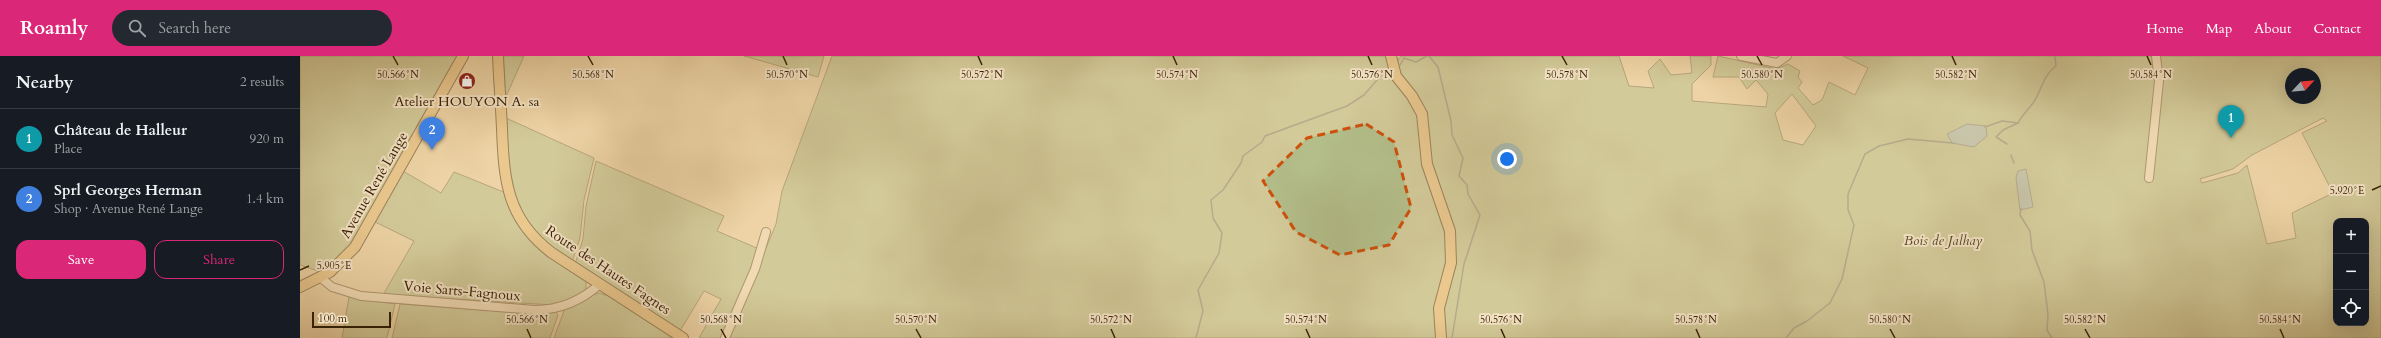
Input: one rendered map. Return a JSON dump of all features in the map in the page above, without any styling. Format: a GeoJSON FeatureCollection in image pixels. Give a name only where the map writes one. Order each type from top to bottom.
{"type":"FeatureCollection","features":[{"type":"Feature","properties":{"kind":"main road","name":"Avenue René Lange"},"geometry":{"type":"LineString","coordinates":[[300,287],[321,278],[343,261],[355,247],[463,56]]}},
{"type":"Feature","properties":{"kind":"main road","name":"Route des Hautes Fagnes"},"geometry":{"type":"LineString","coordinates":[[498,56],[504,169],[507,190],[513,206],[528,230],[540,244],[683,338]]}},
{"type":"Feature","properties":{"kind":"main road"},"geometry":{"type":"LineString","coordinates":[[1391,56],[1396,76],[1412,96],[1422,114],[1427,164],[1450,231],[1451,263],[1439,308],[1441,338]]}},
{"type":"Feature","properties":{"kind":"street"},"geometry":{"type":"LineString","coordinates":[[1741,56],[1777,63],[1787,56]]}},
{"type":"Feature","properties":{"kind":"street"},"geometry":{"type":"LineString","coordinates":[[2149,178],[2159,81],[2156,56]]}},
{"type":"Feature","properties":{"kind":"street"},"geometry":{"type":"LineString","coordinates":[[725,338],[757,265],[766,232]]}},
{"type":"Feature","properties":{"kind":"street","name":"Voie Sarts-Fagnoux"},"geometry":{"type":"LineString","coordinates":[[321,278],[332,287],[361,296],[534,310],[554,309],[567,305],[600,284]]}},
{"type":"Feature","properties":{"kind":"highlighted area"},"geometry":{"type":"Polygon","coordinates":[[[1366,124],[1394,142],[1411,208],[1389,245],[1340,255],[1296,232],[1263,181],[1307,138],[1366,124]]]}},
{"type":"Feature","properties":{"kind":"green space"},"geometry":{"type":"Polygon","coordinates":[[[300,56],[459,56],[350,247],[334,263],[321,272],[300,265],[300,56]]]}},
{"type":"Feature","properties":{"kind":"green space"},"geometry":{"type":"Polygon","coordinates":[[[503,56],[524,56],[505,99],[503,56]]]}},
{"type":"Feature","properties":{"kind":"green space"},"geometry":{"type":"Polygon","coordinates":[[[744,56],[824,56],[818,77],[744,56]]]}},
{"type":"Feature","properties":{"kind":"green space","name":"Bois de Jalhay"},"geometry":{"type":"Polygon","coordinates":[[[832,56],[1394,56],[1395,64],[1401,56],[1619,56],[1629,86],[1654,88],[1648,71],[1660,59],[1671,75],[1692,73],[1690,56],[1711,56],[1711,65],[1692,84],[1692,101],[1766,107],[1768,94],[1756,80],[1747,89],[1739,77],[1713,77],[1718,56],[1776,69],[1788,64],[1800,71],[1798,77],[1802,82],[1798,88],[1813,105],[1822,100],[1829,82],[1855,95],[1868,68],[1843,56],[2381,56],[2381,338],[729,338],[776,224],[782,191],[832,56]],[[1792,94],[1775,113],[1783,140],[1803,145],[1816,126],[1792,94]],[[2323,118],[2252,155],[2233,169],[2200,179],[2202,183],[2238,173],[2247,165],[2267,244],[2296,238],[2292,213],[2333,193],[2302,133],[2327,121],[2323,118]]]}},
{"type":"Feature","properties":{"kind":"green space"},"geometry":{"type":"Polygon","coordinates":[[[506,118],[594,158],[584,200],[580,238],[572,262],[552,247],[534,230],[520,209],[509,177],[506,118]]]}},
{"type":"Feature","properties":{"kind":"green space"},"geometry":{"type":"Polygon","coordinates":[[[596,161],[724,216],[717,231],[759,249],[724,338],[699,338],[721,299],[704,291],[680,331],[575,264],[583,239],[586,206],[596,161]]]}},
{"type":"Feature","properties":{"kind":"green space"},"geometry":{"type":"Polygon","coordinates":[[[401,170],[441,193],[454,172],[506,193],[515,216],[586,280],[586,289],[577,297],[554,305],[383,295],[414,241],[373,221],[401,170]]]}},
{"type":"Feature","properties":{"kind":"green space"},"geometry":{"type":"Polygon","coordinates":[[[599,293],[612,297],[674,338],[554,338],[565,308],[589,296],[599,293]]]}},
{"type":"Feature","properties":{"kind":"green space"},"geometry":{"type":"Polygon","coordinates":[[[349,297],[395,304],[387,338],[342,338],[349,297]]]}},
{"type":"Feature","properties":{"kind":"green space"},"geometry":{"type":"Polygon","coordinates":[[[400,304],[540,314],[556,312],[558,315],[550,338],[392,338],[400,304]]]}},
{"type":"Feature","properties":{"kind":"water"},"geometry":{"type":"Polygon","coordinates":[[[1967,124],[1986,126],[1987,136],[1974,147],[1952,143],[1947,134],[1967,124]]]}},
{"type":"Feature","properties":{"kind":"water"},"geometry":{"type":"Polygon","coordinates":[[[2026,169],[2033,207],[2020,210],[2016,178],[2018,171],[2026,169]]]}},
{"type":"Feature","properties":{"kind":"waterway"},"geometry":{"type":"LineString","coordinates":[[1400,65],[1404,58],[1416,62],[1427,56]]}},
{"type":"Feature","properties":{"kind":"waterway"},"geometry":{"type":"LineString","coordinates":[[1429,56],[1438,67],[1451,121],[1452,135],[1463,158],[1459,176],[1467,185],[1468,194],[1480,215],[1464,264],[1452,338]]}},
{"type":"Feature","properties":{"kind":"waterway"},"geometry":{"type":"LineString","coordinates":[[1985,127],[2002,121],[2018,123],[2036,98],[2048,74],[2056,66],[2055,56]]}},
{"type":"Feature","properties":{"kind":"waterway"},"geometry":{"type":"LineString","coordinates":[[1196,338],[1203,311],[1198,290],[1219,253],[1222,233],[1213,218],[1211,200],[1223,190],[1241,163],[1243,156],[1262,142],[1265,136],[1347,106],[1364,95],[1384,72]]}},
{"type":"Feature","properties":{"kind":"waterway"},"geometry":{"type":"LineString","coordinates":[[2007,144],[1996,137],[2003,130],[2018,123]]}},
{"type":"Feature","properties":{"kind":"waterway"},"geometry":{"type":"LineString","coordinates":[[1786,338],[1794,328],[1807,321],[1830,303],[1842,279],[1854,225],[1848,210],[1848,194],[1865,154],[1879,146],[1908,139],[1953,143]]}},
{"type":"Feature","properties":{"kind":"waterway"},"geometry":{"type":"LineString","coordinates":[[2011,155],[2014,163]]}},
{"type":"Feature","properties":{"kind":"waterway"},"geometry":{"type":"LineString","coordinates":[[2021,208],[2020,215],[2030,231],[2032,250],[2044,282],[2048,315],[2047,330],[2052,338]]}},
{"type":"Feature","properties":{"kind":"place","name":"Atelier HOUYON A. sa"},"geometry":{"type":"Point","coordinates":[467,81]}},
{"type":"Feature","properties":{"kind":"place","name":"Château de Halleur"},"geometry":{"type":"Point","coordinates":[2231,138]}},
{"type":"Feature","properties":{"kind":"place","name":"Sprl Georges Herman"},"geometry":{"type":"Point","coordinates":[432,150]}}]}
